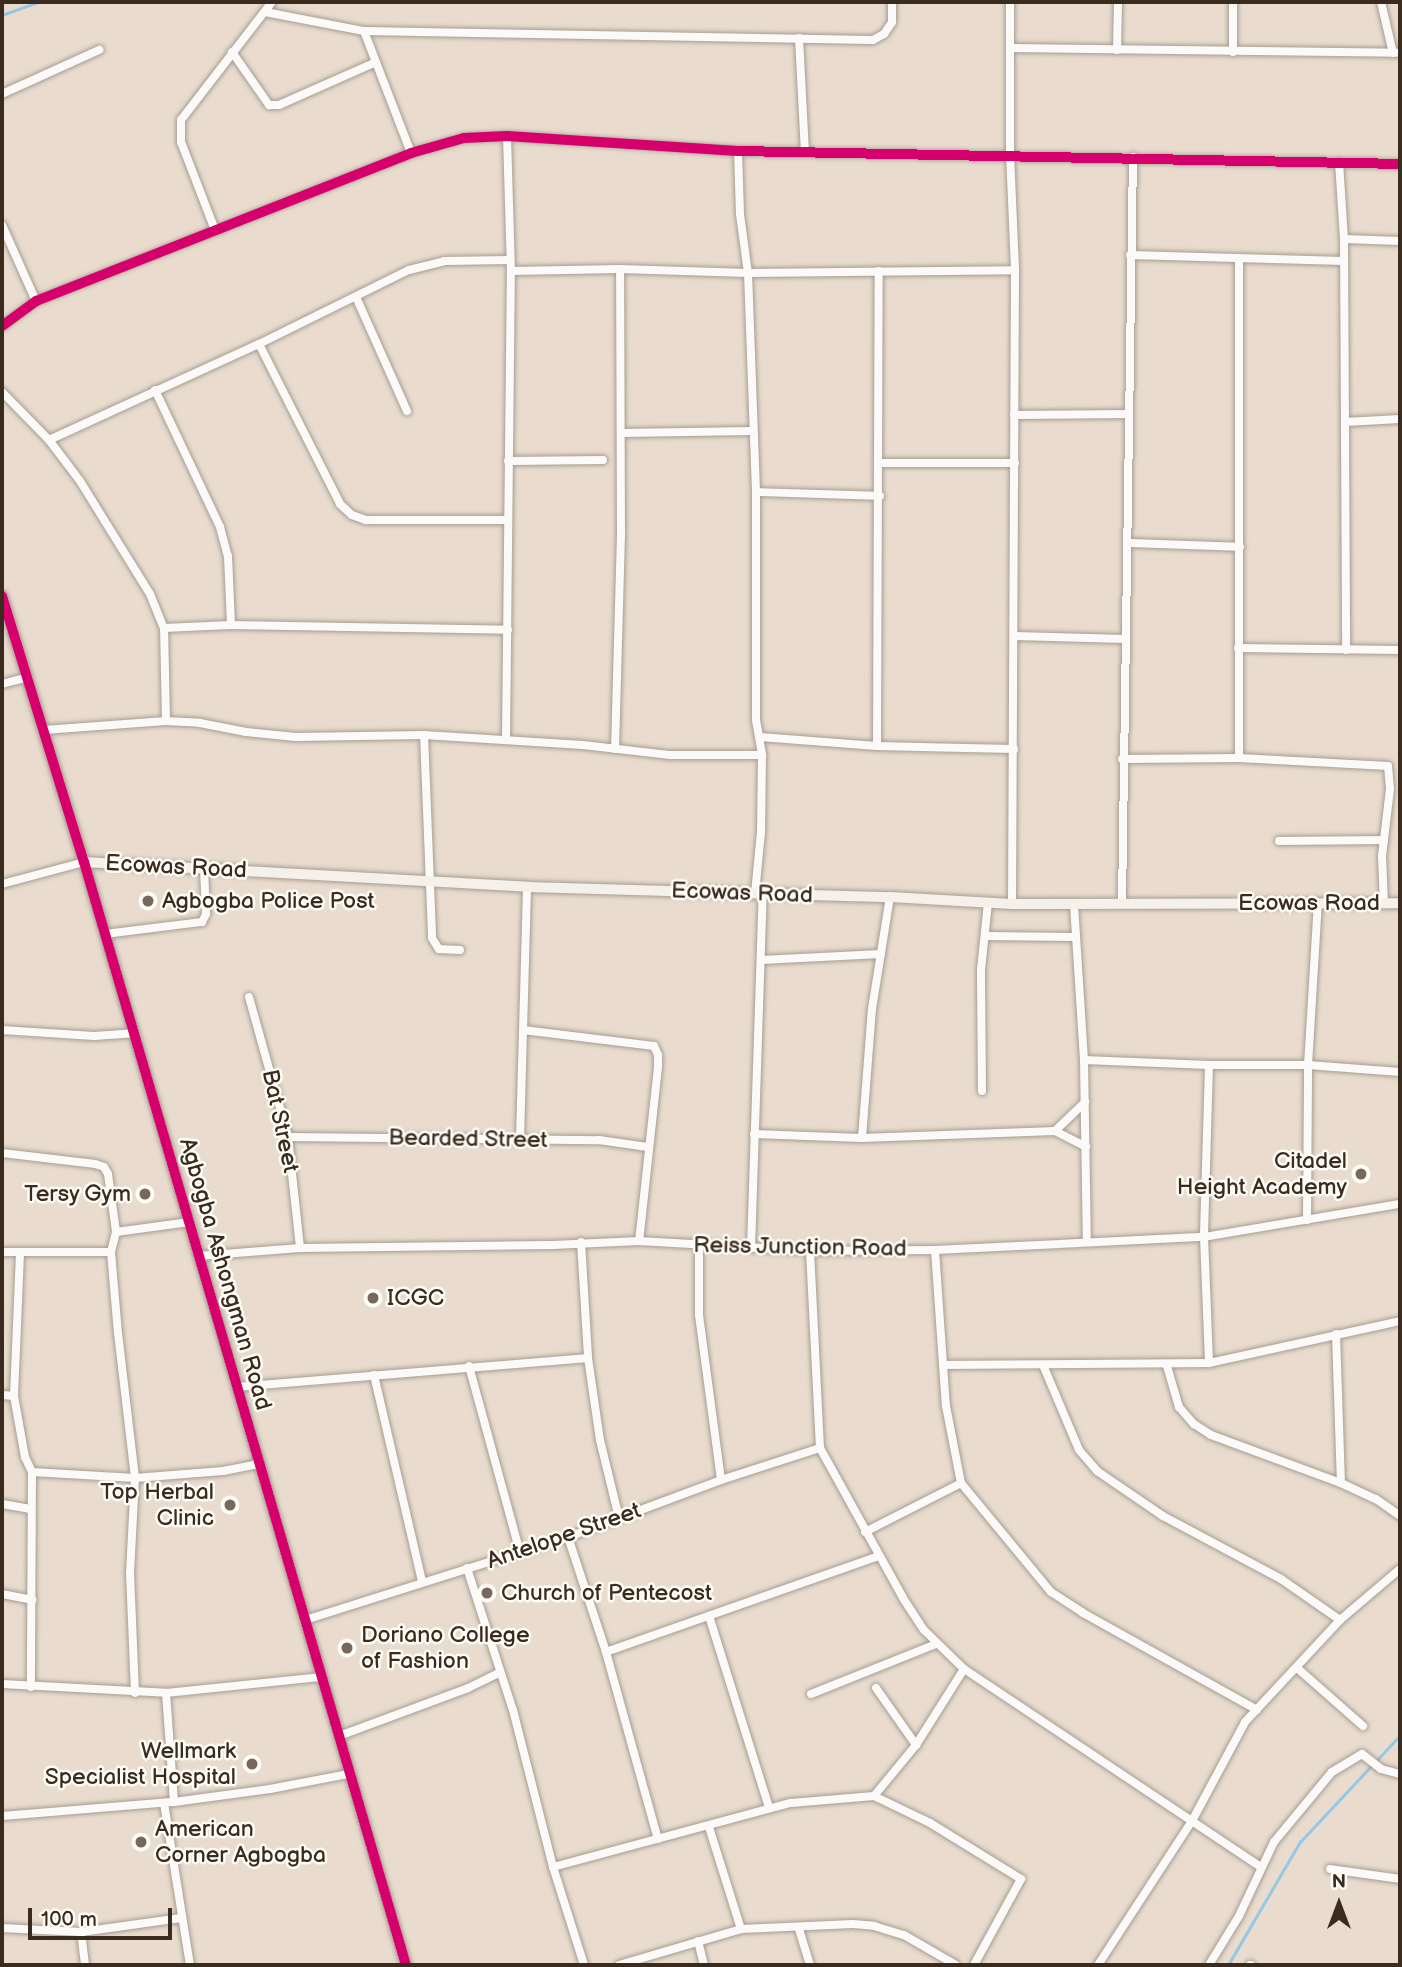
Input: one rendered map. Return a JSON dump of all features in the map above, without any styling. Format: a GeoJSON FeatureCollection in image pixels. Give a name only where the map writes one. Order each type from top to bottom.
{"type":"FeatureCollection","features":[{"type":"Feature","properties":{"kind":"street"},"geometry":{"type":"LineString","coordinates":[[215,230],[179,131],[181,120],[272,2]]}},
{"type":"Feature","properties":{"kind":"street"},"geometry":{"type":"LineString","coordinates":[[265,12],[364,31],[873,40],[884,34],[892,22],[892,2]]}},
{"type":"Feature","properties":{"kind":"street"},"geometry":{"type":"LineString","coordinates":[[1010,2],[1010,154],[1015,270],[1012,904]]}},
{"type":"Feature","properties":{"kind":"street"},"geometry":{"type":"LineString","coordinates":[[1117,50],[1118,2]]}},
{"type":"Feature","properties":{"kind":"street"},"geometry":{"type":"LineString","coordinates":[[1233,2],[1233,52]]}},
{"type":"Feature","properties":{"kind":"street"},"geometry":{"type":"LineString","coordinates":[[1010,48],[1396,53],[1381,2]]}},
{"type":"Feature","properties":{"kind":"street"},"geometry":{"type":"LineString","coordinates":[[364,31],[411,153]]}},
{"type":"Feature","properties":{"kind":"street"},"geometry":{"type":"LineString","coordinates":[[799,38],[805,152]]}},
{"type":"Feature","properties":{"kind":"street"},"geometry":{"type":"LineString","coordinates":[[2,94],[99,50]]}},
{"type":"Feature","properties":{"kind":"street"},"geometry":{"type":"LineString","coordinates":[[232,52],[269,105],[279,105],[376,62]]}},
{"type":"Feature","properties":{"kind":"street"},"geometry":{"type":"LineString","coordinates":[[506,739],[511,271],[507,136]]}},
{"type":"Feature","properties":{"kind":"street"},"geometry":{"type":"LineString","coordinates":[[2,326],[36,301],[411,153],[464,138],[507,136],[738,151],[1010,154],[1400,164]]}},
{"type":"Feature","properties":{"kind":"street"},"geometry":{"type":"LineString","coordinates":[[738,151],[740,214],[748,273],[756,492],[756,720],[762,755],[759,893],[761,960],[751,1248]]}},
{"type":"Feature","properties":{"kind":"street"},"geometry":{"type":"LineString","coordinates":[[1122,904],[1122,759],[1133,157]]}},
{"type":"Feature","properties":{"kind":"street"},"geometry":{"type":"LineString","coordinates":[[1339,162],[1344,239],[1346,650]]}},
{"type":"Feature","properties":{"kind":"street"},"geometry":{"type":"LineString","coordinates":[[2,225],[36,301]]}},
{"type":"Feature","properties":{"kind":"street"},"geometry":{"type":"LineString","coordinates":[[1344,239],[1400,241]]}},
{"type":"Feature","properties":{"kind":"street"},"geometry":{"type":"LineString","coordinates":[[1130,255],[1344,261]]}},
{"type":"Feature","properties":{"kind":"street"},"geometry":{"type":"LineString","coordinates":[[49,440],[426,264],[510,260]]}},
{"type":"Feature","properties":{"kind":"street"},"geometry":{"type":"LineString","coordinates":[[1239,260],[1239,758]]}},
{"type":"Feature","properties":{"kind":"street"},"geometry":{"type":"LineString","coordinates":[[511,271],[620,269],[748,273],[1015,270]]}},
{"type":"Feature","properties":{"kind":"street"},"geometry":{"type":"LineString","coordinates":[[615,748],[621,433],[620,269]]}},
{"type":"Feature","properties":{"kind":"street"},"geometry":{"type":"LineString","coordinates":[[877,746],[879,271]]}},
{"type":"Feature","properties":{"kind":"street"},"geometry":{"type":"LineString","coordinates":[[356,296],[407,411]]}},
{"type":"Feature","properties":{"kind":"street"},"geometry":{"type":"LineString","coordinates":[[259,344],[340,504],[352,515],[366,520],[507,520]]}},
{"type":"Feature","properties":{"kind":"street"},"geometry":{"type":"LineString","coordinates":[[155,390],[220,527],[228,556],[231,625]]}},
{"type":"Feature","properties":{"kind":"street"},"geometry":{"type":"LineString","coordinates":[[2,392],[49,440],[80,481],[150,594],[164,628],[166,721]]}},
{"type":"Feature","properties":{"kind":"street"},"geometry":{"type":"LineString","coordinates":[[1014,415],[1129,414]]}},
{"type":"Feature","properties":{"kind":"street"},"geometry":{"type":"LineString","coordinates":[[1345,422],[1400,419]]}},
{"type":"Feature","properties":{"kind":"street"},"geometry":{"type":"LineString","coordinates":[[621,433],[753,431]]}},
{"type":"Feature","properties":{"kind":"street"},"geometry":{"type":"LineString","coordinates":[[508,461],[603,460]]}},
{"type":"Feature","properties":{"kind":"street"},"geometry":{"type":"LineString","coordinates":[[880,463],[1015,463]]}},
{"type":"Feature","properties":{"kind":"street"},"geometry":{"type":"LineString","coordinates":[[756,492],[880,496]]}},
{"type":"Feature","properties":{"kind":"street"},"geometry":{"type":"LineString","coordinates":[[1128,542],[1240,547]]}},
{"type":"Feature","properties":{"kind":"street","name":"Agbogba Ashongman Road"},"geometry":{"type":"LineString","coordinates":[[2,596],[85,862],[322,1676],[348,1774],[406,1965]]}},
{"type":"Feature","properties":{"kind":"street"},"geometry":{"type":"LineString","coordinates":[[164,628],[231,625],[508,630]]}},
{"type":"Feature","properties":{"kind":"street"},"geometry":{"type":"LineString","coordinates":[[1014,636],[1126,639]]}},
{"type":"Feature","properties":{"kind":"street"},"geometry":{"type":"LineString","coordinates":[[1238,648],[1400,650]]}},
{"type":"Feature","properties":{"kind":"street"},"geometry":{"type":"LineString","coordinates":[[2,684],[28,677]]}},
{"type":"Feature","properties":{"kind":"street"},"geometry":{"type":"LineString","coordinates":[[44,730],[166,721],[200,723],[246,732],[296,737],[424,735],[506,739],[670,755],[762,755]]}},
{"type":"Feature","properties":{"kind":"street"},"geometry":{"type":"LineString","coordinates":[[424,735],[428,882],[435,946],[439,949],[460,950]]}},
{"type":"Feature","properties":{"kind":"street"},"geometry":{"type":"LineString","coordinates":[[760,737],[877,746],[1014,749]]}},
{"type":"Feature","properties":{"kind":"street"},"geometry":{"type":"LineString","coordinates":[[1122,759],[1239,758],[1388,766],[1391,789],[1384,840],[1384,903]]}},
{"type":"Feature","properties":{"kind":"street"},"geometry":{"type":"LineString","coordinates":[[1279,841],[1384,840]]}},
{"type":"Feature","properties":{"kind":"street"},"geometry":{"type":"LineString","coordinates":[[2,884],[85,862]]}},
{"type":"Feature","properties":{"kind":"street","name":"Ecowas Road"},"geometry":{"type":"LineString","coordinates":[[85,862],[527,887],[890,897],[1012,904],[1400,903]]}},
{"type":"Feature","properties":{"kind":"street"},"geometry":{"type":"LineString","coordinates":[[105,934],[202,922],[206,914],[204,869]]}},
{"type":"Feature","properties":{"kind":"street"},"geometry":{"type":"LineString","coordinates":[[520,1139],[527,887]]}},
{"type":"Feature","properties":{"kind":"street"},"geometry":{"type":"LineString","coordinates":[[862,1138],[872,1009],[890,897]]}},
{"type":"Feature","properties":{"kind":"street"},"geometry":{"type":"LineString","coordinates":[[982,1091],[981,970],[988,902]]}},
{"type":"Feature","properties":{"kind":"street"},"geometry":{"type":"LineString","coordinates":[[1307,1220],[1308,1065],[1318,903]]}},
{"type":"Feature","properties":{"kind":"street"},"geometry":{"type":"LineString","coordinates":[[1074,905],[1084,1060],[1087,1241]]}},
{"type":"Feature","properties":{"kind":"street"},"geometry":{"type":"LineString","coordinates":[[985,936],[1074,937]]}},
{"type":"Feature","properties":{"kind":"street"},"geometry":{"type":"LineString","coordinates":[[761,960],[881,954]]}},
{"type":"Feature","properties":{"kind":"street","name":"Bat Street"},"geometry":{"type":"LineString","coordinates":[[249,997],[288,1137],[300,1248]]}},
{"type":"Feature","properties":{"kind":"street"},"geometry":{"type":"LineString","coordinates":[[2,1030],[94,1036],[133,1033]]}},
{"type":"Feature","properties":{"kind":"street"},"geometry":{"type":"LineString","coordinates":[[523,1030],[654,1046],[658,1055],[658,1067],[647,1147],[639,1241]]}},
{"type":"Feature","properties":{"kind":"street"},"geometry":{"type":"LineString","coordinates":[[1084,1060],[1209,1065],[1308,1065],[1400,1072]]}},
{"type":"Feature","properties":{"kind":"street"},"geometry":{"type":"LineString","coordinates":[[1209,1065],[1204,1237],[1209,1363]]}},
{"type":"Feature","properties":{"kind":"street"},"geometry":{"type":"LineString","coordinates":[[1055,1131],[1085,1102]]}},
{"type":"Feature","properties":{"kind":"street"},"geometry":{"type":"LineString","coordinates":[[754,1134],[862,1138],[1055,1131],[1086,1147]]}},
{"type":"Feature","properties":{"kind":"street","name":"Bearded Street"},"geometry":{"type":"LineString","coordinates":[[288,1137],[615,1141],[647,1147]]}},
{"type":"Feature","properties":{"kind":"street"},"geometry":{"type":"LineString","coordinates":[[2,1153],[95,1164],[104,1167],[108,1174],[116,1232],[111,1252],[135,1478],[130,1573],[135,1693]]}},
{"type":"Feature","properties":{"kind":"street","name":"Reiss Junction Road"},"geometry":{"type":"LineString","coordinates":[[198,1256],[300,1248],[553,1245],[639,1241],[810,1251],[934,1250],[1204,1237],[1400,1204]]}},
{"type":"Feature","properties":{"kind":"street"},"geometry":{"type":"LineString","coordinates":[[116,1232],[189,1222]]}},
{"type":"Feature","properties":{"kind":"street"},"geometry":{"type":"LineString","coordinates":[[581,1242],[587,1358],[600,1440],[620,1518]]}},
{"type":"Feature","properties":{"kind":"street"},"geometry":{"type":"LineString","coordinates":[[699,1246],[699,1315],[721,1480]]}},
{"type":"Feature","properties":{"kind":"street"},"geometry":{"type":"LineString","coordinates":[[934,1250],[946,1406],[961,1483],[1051,1592],[1083,1613],[1256,1710]]}},
{"type":"Feature","properties":{"kind":"street"},"geometry":{"type":"LineString","coordinates":[[810,1251],[820,1448],[878,1556],[903,1598],[936,1644],[964,1669],[1261,1867]]}},
{"type":"Feature","properties":{"kind":"street"},"geometry":{"type":"LineString","coordinates":[[2,1252],[111,1252]]}},
{"type":"Feature","properties":{"kind":"street"},"geometry":{"type":"LineString","coordinates":[[20,1253],[14,1396],[25,1457],[32,1472],[31,1687]]}},
{"type":"Feature","properties":{"kind":"street"},"geometry":{"type":"LineString","coordinates":[[943,1365],[1167,1366],[1209,1363],[1400,1321]]}},
{"type":"Feature","properties":{"kind":"street"},"geometry":{"type":"LineString","coordinates":[[1336,1334],[1342,1483]]}},
{"type":"Feature","properties":{"kind":"street"},"geometry":{"type":"LineString","coordinates":[[237,1387],[587,1358]]}},
{"type":"Feature","properties":{"kind":"street"},"geometry":{"type":"LineString","coordinates":[[1043,1365],[1079,1450],[1097,1471],[1163,1517],[1281,1579],[1340,1620]]}},
{"type":"Feature","properties":{"kind":"street"},"geometry":{"type":"LineString","coordinates":[[469,1366],[520,1553]]}},
{"type":"Feature","properties":{"kind":"street"},"geometry":{"type":"LineString","coordinates":[[1167,1366],[1179,1407],[1194,1424],[1211,1435],[1342,1483],[1376,1499],[1400,1516]]}},
{"type":"Feature","properties":{"kind":"street"},"geometry":{"type":"LineString","coordinates":[[374,1375],[422,1582]]}},
{"type":"Feature","properties":{"kind":"street"},"geometry":{"type":"LineString","coordinates":[[2,1395],[14,1396]]}},
{"type":"Feature","properties":{"kind":"street","name":"Antelope Street"},"geometry":{"type":"LineString","coordinates":[[305,1620],[568,1537],[721,1480],[820,1448]]}},
{"type":"Feature","properties":{"kind":"street"},"geometry":{"type":"LineString","coordinates":[[32,1472],[135,1478],[223,1471],[259,1464]]}},
{"type":"Feature","properties":{"kind":"street"},"geometry":{"type":"LineString","coordinates":[[865,1532],[961,1483]]}},
{"type":"Feature","properties":{"kind":"street"},"geometry":{"type":"LineString","coordinates":[[2,1504],[31,1509]]}},
{"type":"Feature","properties":{"kind":"street"},"geometry":{"type":"LineString","coordinates":[[568,1537],[606,1652],[658,1839]]}},
{"type":"Feature","properties":{"kind":"street"},"geometry":{"type":"LineString","coordinates":[[606,1652],[878,1556]]}},
{"type":"Feature","properties":{"kind":"street"},"geometry":{"type":"LineString","coordinates":[[467,1568],[528,1759],[553,1867],[584,1965]]}},
{"type":"Feature","properties":{"kind":"street"},"geometry":{"type":"LineString","coordinates":[[1098,1965],[1192,1821],[1238,1733],[1340,1620],[1400,1569]]}},
{"type":"Feature","properties":{"kind":"street"},"geometry":{"type":"LineString","coordinates":[[2,1594],[32,1600]]}},
{"type":"Feature","properties":{"kind":"street"},"geometry":{"type":"LineString","coordinates":[[709,1616],[769,1808]]}},
{"type":"Feature","properties":{"kind":"street"},"geometry":{"type":"LineString","coordinates":[[811,1694],[936,1644]]}},
{"type":"Feature","properties":{"kind":"street"},"geometry":{"type":"LineString","coordinates":[[1297,1668],[1363,1726]]}},
{"type":"Feature","properties":{"kind":"street"},"geometry":{"type":"LineString","coordinates":[[874,1796],[916,1745],[964,1669]]}},
{"type":"Feature","properties":{"kind":"street"},"geometry":{"type":"LineString","coordinates":[[339,1736],[468,1688],[499,1673]]}},
{"type":"Feature","properties":{"kind":"street"},"geometry":{"type":"LineString","coordinates":[[2,1684],[166,1693],[322,1676]]}},
{"type":"Feature","properties":{"kind":"street"},"geometry":{"type":"LineString","coordinates":[[876,1688],[916,1745]]}},
{"type":"Feature","properties":{"kind":"street"},"geometry":{"type":"LineString","coordinates":[[166,1693],[174,1802]]}},
{"type":"Feature","properties":{"kind":"street"},"geometry":{"type":"LineString","coordinates":[[1209,1965],[1239,1916],[1261,1867],[1290,1820],[1332,1772],[1356,1755],[1366,1756],[1380,1768],[1400,1774]]}},
{"type":"Feature","properties":{"kind":"street"},"geometry":{"type":"LineString","coordinates":[[2,1816],[174,1802],[270,1789],[348,1774]]}},
{"type":"Feature","properties":{"kind":"street"},"geometry":{"type":"LineString","coordinates":[[553,1867],[709,1827],[769,1808],[874,1796],[930,1822],[1021,1879],[974,1965]]}},
{"type":"Feature","properties":{"kind":"street"},"geometry":{"type":"LineString","coordinates":[[164,1803],[190,1965]]}},
{"type":"Feature","properties":{"kind":"street"},"geometry":{"type":"LineString","coordinates":[[709,1827],[741,1929]]}},
{"type":"Feature","properties":{"kind":"street"},"geometry":{"type":"LineString","coordinates":[[1330,1869],[1400,1879]]}},
{"type":"Feature","properties":{"kind":"street"},"geometry":{"type":"LineString","coordinates":[[2,1928],[80,1932],[181,1918]]}},
{"type":"Feature","properties":{"kind":"street"},"geometry":{"type":"LineString","coordinates":[[619,1965],[741,1929],[799,1929],[853,1924],[874,1926],[904,1935],[956,1965]]}},
{"type":"Feature","properties":{"kind":"street"},"geometry":{"type":"LineString","coordinates":[[799,1929],[810,1965]]}},
{"type":"Feature","properties":{"kind":"street"},"geometry":{"type":"LineString","coordinates":[[80,1932],[85,1965]]}},
{"type":"Feature","properties":{"kind":"street"},"geometry":{"type":"LineString","coordinates":[[698,1941],[704,1965]]}},
{"type":"Feature","properties":{"kind":"waterway"},"geometry":{"type":"LineString","coordinates":[[2,15],[38,2]]}},
{"type":"Feature","properties":{"kind":"waterway"},"geometry":{"type":"LineString","coordinates":[[1376,1761],[1400,1735]]}},
{"type":"Feature","properties":{"kind":"waterway"},"geometry":{"type":"LineString","coordinates":[[1228,1965],[1300,1842],[1371,1766]]}},
{"type":"Feature","properties":{"kind":"cycle path"},"geometry":{"type":"LineString","coordinates":[[2,326],[36,301],[411,153],[464,138],[507,136],[738,151],[1400,164]]}},
{"type":"Feature","properties":{"kind":"cycle path"},"geometry":{"type":"LineString","coordinates":[[2,596],[84,862],[406,1965]]}},
{"type":"Feature","properties":{"kind":"place","name":"Agbogba Police Post"},"geometry":{"type":"Point","coordinates":[148,901]}},
{"type":"Feature","properties":{"kind":"place","name":"Citadel Height Academy"},"geometry":{"type":"Point","coordinates":[1361,1174]}},
{"type":"Feature","properties":{"kind":"place","name":"Tersy Gym"},"geometry":{"type":"Point","coordinates":[145,1194]}},
{"type":"Feature","properties":{"kind":"place","name":"ICGC"},"geometry":{"type":"Point","coordinates":[373,1298]}},
{"type":"Feature","properties":{"kind":"place","name":"Top Herbal Clinic"},"geometry":{"type":"Point","coordinates":[230,1505]}},
{"type":"Feature","properties":{"kind":"place","name":"Church of Pentecost"},"geometry":{"type":"Point","coordinates":[487,1593]}},
{"type":"Feature","properties":{"kind":"place","name":"Doriano College of Fashion"},"geometry":{"type":"Point","coordinates":[347,1648]}},
{"type":"Feature","properties":{"kind":"place","name":"Wellmark Specialist Hospital"},"geometry":{"type":"Point","coordinates":[252,1764]}},
{"type":"Feature","properties":{"kind":"place","name":"American Corner Agbogba"},"geometry":{"type":"Point","coordinates":[141,1842]}}]}
